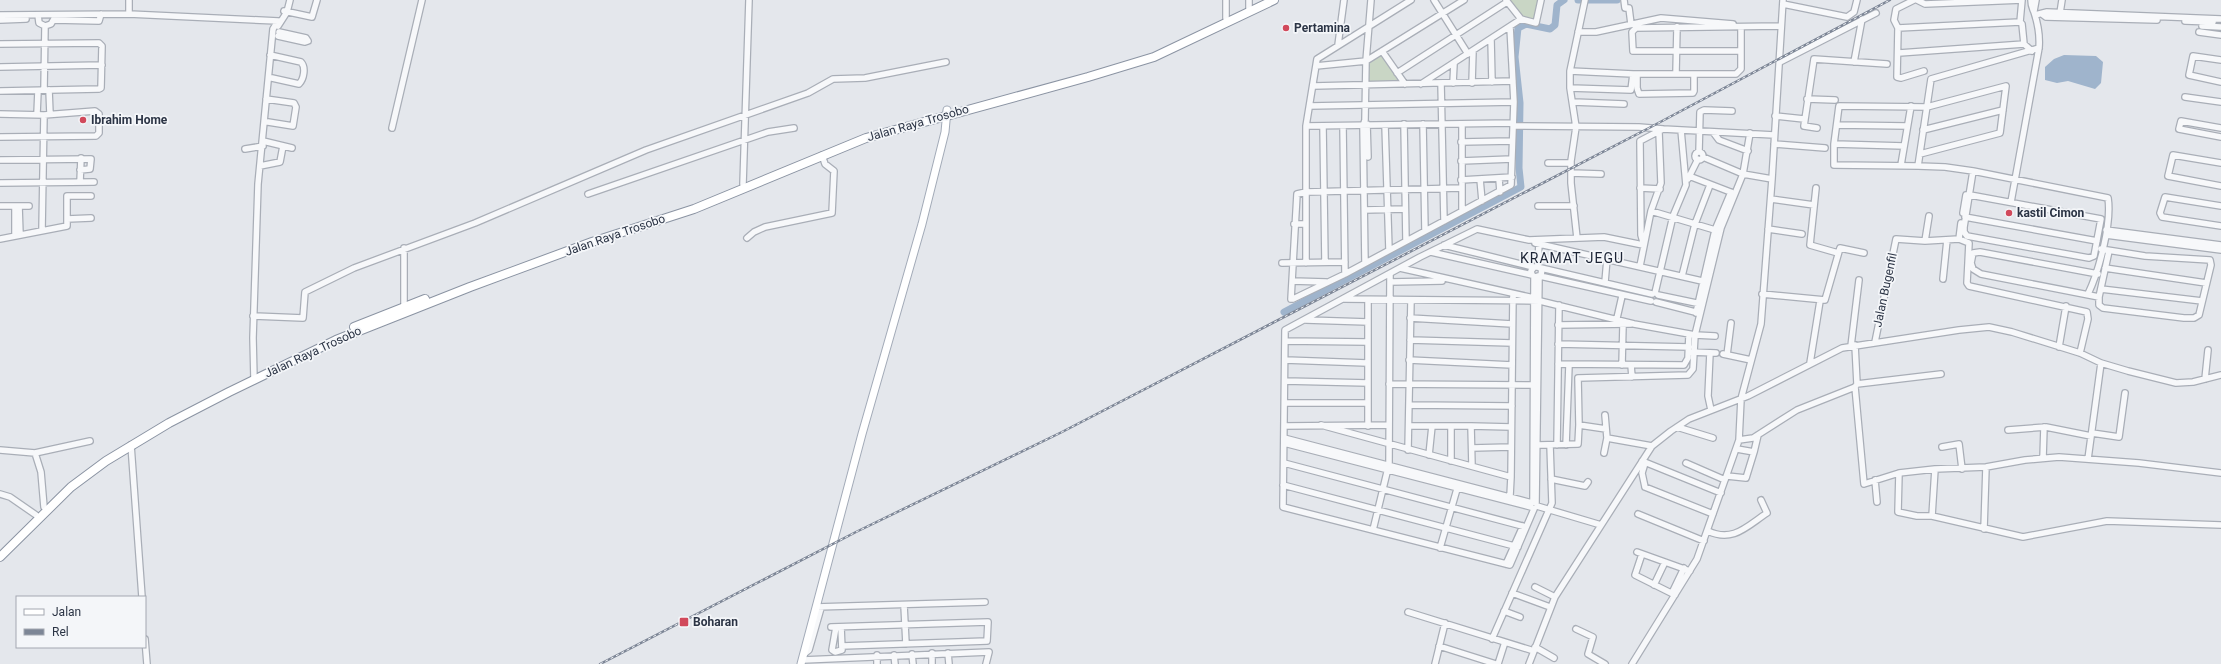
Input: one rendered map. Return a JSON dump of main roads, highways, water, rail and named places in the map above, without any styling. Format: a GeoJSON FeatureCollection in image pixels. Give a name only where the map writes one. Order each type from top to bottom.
{"type":"FeatureCollection","features":[{"type":"Feature","properties":{"kind":"highway","name":"Jalan Raya Trosobo"},"geometry":{"type":"LineString","coordinates":[[0,558],[76,483],[254,377],[336,340],[439,299],[592,242],[694,209],[865,133],[947,117],[1118,64],[1154,52],[1226,18],[1249,4],[1265,0]]}},
{"type":"Feature","properties":{"kind":"highway","name":"Jalan Raya Trosobo"},"geometry":{"type":"LineString","coordinates":[[0,551],[44,507],[95,462],[170,418],[331,337],[404,306],[584,240],[706,200],[823,158],[866,138],[947,117],[1154,57],[1274,0]]}},
{"type":"Feature","properties":{"kind":"main road"},"geometry":{"type":"LineString","coordinates":[[805,660],[909,271],[947,117]]}},
{"type":"Feature","properties":{"kind":"water"},"geometry":{"type":"Polygon","coordinates":[[[2064,55],[2096,56],[2103,62],[2101,83],[2095,89],[2068,81],[2057,83],[2045,80],[2045,67],[2054,59],[2064,55]]]}},
{"type":"Feature","properties":{"kind":"waterway"},"geometry":{"type":"LineString","coordinates":[[1284,312],[1521,187],[1519,168],[1520,103],[1515,57],[1518,28],[1526,24],[1550,29],[1555,25],[1557,5],[1564,0]]}},
{"type":"Feature","properties":{"kind":"waterway"},"geometry":{"type":"LineString","coordinates":[[1578,0],[1617,0]]}},
{"type":"Feature","properties":{"kind":"railway"},"geometry":{"type":"LineString","coordinates":[[600,664],[856,532],[1062,432],[1649,128],[1890,0]]}},
{"type":"Feature","properties":{"kind":"place","name":"Pertamina"},"geometry":{"type":"Point","coordinates":[1286,28]}},
{"type":"Feature","properties":{"kind":"place","name":"Ibrahim Home"},"geometry":{"type":"Point","coordinates":[83,120]}},
{"type":"Feature","properties":{"kind":"place","name":"kastil Cimon"},"geometry":{"type":"Point","coordinates":[2009,213]}},
{"type":"Feature","properties":{"kind":"place","name":"Boharan"},"geometry":{"type":"Point","coordinates":[684,622]}},
{"type":"Feature","properties":{"kind":"district","name":"KRAMAT JEGU"},"geometry":{"type":"Point","coordinates":[1572,258]}}]}
